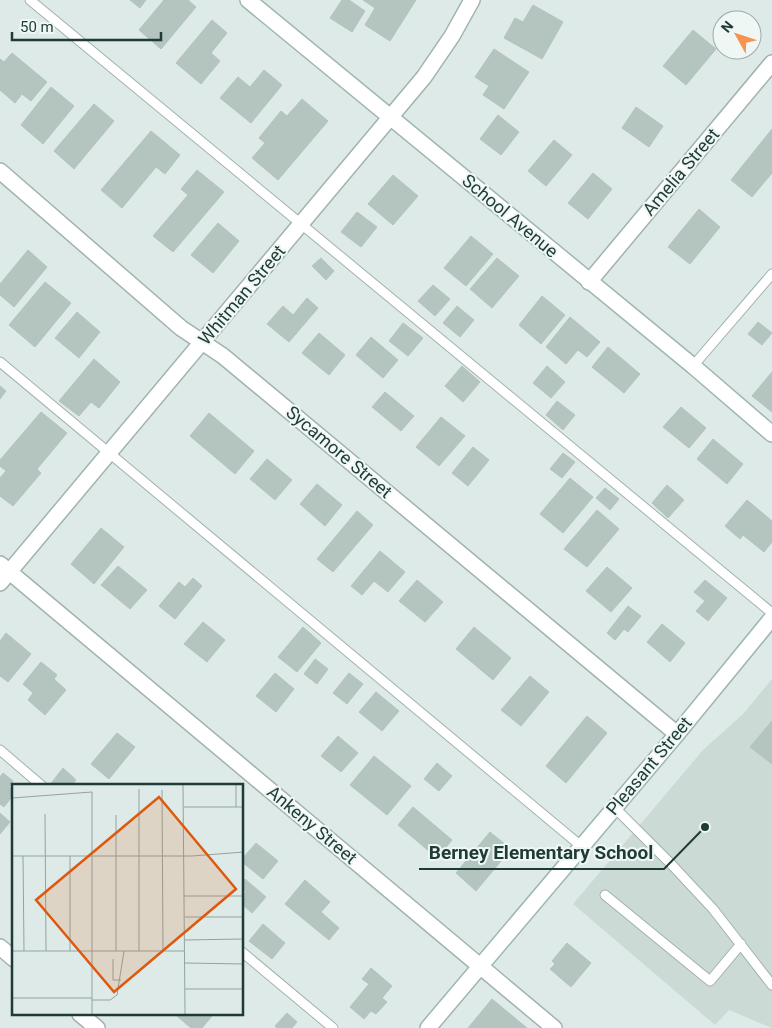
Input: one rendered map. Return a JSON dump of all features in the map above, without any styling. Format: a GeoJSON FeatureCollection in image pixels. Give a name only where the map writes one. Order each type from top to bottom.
{"type":"FeatureCollection","features":[{"type":"Feature","properties":{"kind":"street","name":"School Avenue"},"geometry":{"type":"LineString","coordinates":[[248,0],[693,366],[772,434]]}},
{"type":"Feature","properties":{"kind":"street","name":"Whitman Street"},"geometry":{"type":"LineString","coordinates":[[3,573],[110,452],[391,118],[438,58],[472,0]]}},
{"type":"Feature","properties":{"kind":"street","name":"Amelia Street"},"geometry":{"type":"LineString","coordinates":[[589,282],[772,63]]}},
{"type":"Feature","properties":{"kind":"street","name":"Sycamore Street"},"geometry":{"type":"LineString","coordinates":[[0,171],[181,328],[224,356],[677,734]]}},
{"type":"Feature","properties":{"kind":"street","name":"Ankeny Street"},"geometry":{"type":"LineString","coordinates":[[3,573],[554,1028]]}},
{"type":"Feature","properties":{"kind":"street","name":"Pleasant Street"},"geometry":{"type":"LineString","coordinates":[[428,1028],[677,734],[772,618]]}},
{"type":"Feature","properties":{"kind":"street"},"geometry":{"type":"LineString","coordinates":[[0,947],[12,957]]}},
{"type":"Feature","properties":{"kind":"street"},"geometry":{"type":"LineString","coordinates":[[82,1016],[97,1028]]}},
{"type":"Feature","properties":{"kind":"lane"},"geometry":{"type":"LineString","coordinates":[[30,0],[772,613]]}},
{"type":"Feature","properties":{"kind":"lane"},"geometry":{"type":"LineString","coordinates":[[693,366],[772,274]]}},
{"type":"Feature","properties":{"kind":"lane"},"geometry":{"type":"LineString","coordinates":[[0,362],[581,846]]}},
{"type":"Feature","properties":{"kind":"lane"},"geometry":{"type":"LineString","coordinates":[[0,750],[40,784]]}},
{"type":"Feature","properties":{"kind":"lane"},"geometry":{"type":"LineString","coordinates":[[614,807],[672,865],[712,909],[772,986]]}},
{"type":"Feature","properties":{"kind":"lane"},"geometry":{"type":"LineString","coordinates":[[605,894],[710,981],[741,944]]}},
{"type":"Feature","properties":{"kind":"lane"},"geometry":{"type":"LineString","coordinates":[[244,954],[333,1028]]}},
{"type":"Feature","properties":{"kind":"shaded area"},"geometry":{"type":"Polygon","coordinates":[[[772,679],[772,1028],[729,1010],[715,1025],[573,904],[703,750],[743,714],[772,679]]]}},
{"type":"Feature","properties":{"kind":"building"},"geometry":{"type":"Polygon","coordinates":[[[130,0],[146,0],[140,8],[130,0]]]}},
{"type":"Feature","properties":{"kind":"building"},"geometry":{"type":"Polygon","coordinates":[[[164,0],[188,0],[196,7],[161,49],[139,30],[164,0]]]}},
{"type":"Feature","properties":{"kind":"building"},"geometry":{"type":"Polygon","coordinates":[[[342,0],[349,0],[365,11],[352,32],[330,18],[342,0]]]}},
{"type":"Feature","properties":{"kind":"building"},"geometry":{"type":"Polygon","coordinates":[[[363,0],[416,0],[390,41],[365,25],[375,8],[363,0]]]}},
{"type":"Feature","properties":{"kind":"building"},"geometry":{"type":"Polygon","coordinates":[[[533,5],[563,22],[542,59],[504,38],[515,18],[523,22],[533,5]]]}},
{"type":"Feature","properties":{"kind":"building"},"geometry":{"type":"Polygon","coordinates":[[[212,20],[227,33],[211,53],[220,61],[201,84],[176,63],[212,20]]]}},
{"type":"Feature","properties":{"kind":"building"},"geometry":{"type":"Polygon","coordinates":[[[693,30],[712,46],[712,54],[686,85],[663,66],[693,30]]]}},
{"type":"Feature","properties":{"kind":"building"},"geometry":{"type":"Polygon","coordinates":[[[494,49],[529,72],[504,109],[483,95],[489,86],[475,77],[494,49]]]}},
{"type":"Feature","properties":{"kind":"building"},"geometry":{"type":"Polygon","coordinates":[[[12,53],[47,82],[31,101],[22,94],[15,103],[0,90],[0,59],[4,62],[12,53]]]}},
{"type":"Feature","properties":{"kind":"building"},"geometry":{"type":"Polygon","coordinates":[[[264,70],[282,85],[251,123],[220,98],[238,77],[250,87],[264,70]]]}},
{"type":"Feature","properties":{"kind":"building"},"geometry":{"type":"Polygon","coordinates":[[[51,87],[74,106],[43,144],[21,125],[51,87]]]}},
{"type":"Feature","properties":{"kind":"building"},"geometry":{"type":"Polygon","coordinates":[[[302,99],[328,121],[278,180],[252,158],[265,143],[259,138],[281,111],[287,116],[302,99]]]}},
{"type":"Feature","properties":{"kind":"building"},"geometry":{"type":"Polygon","coordinates":[[[94,104],[114,121],[74,169],[54,151],[94,104]]]}},
{"type":"Feature","properties":{"kind":"building"},"geometry":{"type":"Polygon","coordinates":[[[636,107],[663,126],[649,147],[622,128],[636,107]]]}},
{"type":"Feature","properties":{"kind":"building"},"geometry":{"type":"Polygon","coordinates":[[[498,115],[519,132],[501,155],[480,139],[498,115]]]}},
{"type":"Feature","properties":{"kind":"building"},"geometry":{"type":"Polygon","coordinates":[[[772,129],[772,173],[752,197],[731,180],[772,129]]]}},
{"type":"Feature","properties":{"kind":"building"},"geometry":{"type":"Polygon","coordinates":[[[151,131],[180,155],[165,174],[156,167],[122,208],[101,190],[151,131]]]}},
{"type":"Feature","properties":{"kind":"building"},"geometry":{"type":"Polygon","coordinates":[[[554,140],[572,155],[546,186],[528,171],[554,140]]]}},
{"type":"Feature","properties":{"kind":"building"},"geometry":{"type":"Polygon","coordinates":[[[197,170],[224,192],[173,252],[153,236],[188,195],[181,189],[197,170]]]}},
{"type":"Feature","properties":{"kind":"building"},"geometry":{"type":"Polygon","coordinates":[[[593,173],[612,189],[588,219],[568,203],[593,173]]]}},
{"type":"Feature","properties":{"kind":"building"},"geometry":{"type":"Polygon","coordinates":[[[393,175],[418,196],[393,225],[368,204],[393,175]]]}},
{"type":"Feature","properties":{"kind":"building"},"geometry":{"type":"Polygon","coordinates":[[[699,209],[720,227],[690,264],[668,247],[699,209]]]}},
{"type":"Feature","properties":{"kind":"building"},"geometry":{"type":"Polygon","coordinates":[[[357,212],[377,227],[361,247],[341,232],[357,212]]]}},
{"type":"Feature","properties":{"kind":"building"},"geometry":{"type":"Polygon","coordinates":[[[218,223],[239,241],[213,273],[191,255],[218,223]]]}},
{"type":"Feature","properties":{"kind":"building"},"geometry":{"type":"Polygon","coordinates":[[[471,236],[493,254],[466,286],[444,268],[471,236]]]}},
{"type":"Feature","properties":{"kind":"building"},"geometry":{"type":"Polygon","coordinates":[[[28,250],[47,267],[14,307],[0,295],[0,284],[28,250]]]}},
{"type":"Feature","properties":{"kind":"building"},"geometry":{"type":"Polygon","coordinates":[[[321,258],[334,271],[326,280],[312,266],[321,258]]]}},
{"type":"Feature","properties":{"kind":"building"},"geometry":{"type":"Polygon","coordinates":[[[497,258],[519,276],[492,308],[470,289],[497,258]]]}},
{"type":"Feature","properties":{"kind":"building"},"geometry":{"type":"Polygon","coordinates":[[[45,282],[71,303],[35,347],[9,325],[45,282]]]}},
{"type":"Feature","properties":{"kind":"building"},"geometry":{"type":"Polygon","coordinates":[[[433,285],[450,299],[435,316],[418,301],[433,285]]]}},
{"type":"Feature","properties":{"kind":"building"},"geometry":{"type":"Polygon","coordinates":[[[542,296],[565,315],[541,344],[519,325],[542,296]]]}},
{"type":"Feature","properties":{"kind":"building"},"geometry":{"type":"Polygon","coordinates":[[[307,298],[318,308],[289,342],[267,324],[283,306],[293,315],[307,298]]]}},
{"type":"Feature","properties":{"kind":"building"},"geometry":{"type":"Polygon","coordinates":[[[457,306],[474,320],[460,337],[443,323],[457,306]]]}},
{"type":"Feature","properties":{"kind":"building"},"geometry":{"type":"Polygon","coordinates":[[[77,312],[100,332],[79,358],[55,338],[77,312]]]}},
{"type":"Feature","properties":{"kind":"building"},"geometry":{"type":"Polygon","coordinates":[[[570,317],[600,342],[587,357],[578,350],[566,364],[546,347],[570,317]]]}},
{"type":"Feature","properties":{"kind":"building"},"geometry":{"type":"Polygon","coordinates":[[[758,322],[772,333],[762,345],[748,334],[758,322]]]}},
{"type":"Feature","properties":{"kind":"building"},"geometry":{"type":"Polygon","coordinates":[[[403,323],[423,338],[408,356],[389,341],[403,323]]]}},
{"type":"Feature","properties":{"kind":"building"},"geometry":{"type":"Polygon","coordinates":[[[319,333],[345,355],[329,375],[302,353],[319,333]]]}},
{"type":"Feature","properties":{"kind":"building"},"geometry":{"type":"Polygon","coordinates":[[[371,337],[398,360],[383,378],[356,355],[371,337]]]}},
{"type":"Feature","properties":{"kind":"building"},"geometry":{"type":"Polygon","coordinates":[[[608,347],[640,374],[624,393],[592,367],[608,347]]]}},
{"type":"Feature","properties":{"kind":"building"},"geometry":{"type":"Polygon","coordinates":[[[94,359],[120,382],[99,408],[91,402],[79,416],[59,401],[94,359]]]}},
{"type":"Feature","properties":{"kind":"building"},"geometry":{"type":"Polygon","coordinates":[[[462,366],[480,382],[463,402],[445,386],[462,366]]]}},
{"type":"Feature","properties":{"kind":"building"},"geometry":{"type":"Polygon","coordinates":[[[547,366],[565,382],[551,398],[533,383],[547,366]]]}},
{"type":"Feature","properties":{"kind":"building"},"geometry":{"type":"Polygon","coordinates":[[[772,372],[772,412],[752,396],[772,372]]]}},
{"type":"Feature","properties":{"kind":"building"},"geometry":{"type":"Polygon","coordinates":[[[0,386],[6,391],[0,399],[0,386]]]}},
{"type":"Feature","properties":{"kind":"building"},"geometry":{"type":"Polygon","coordinates":[[[385,392],[414,416],[401,431],[372,407],[385,392]]]}},
{"type":"Feature","properties":{"kind":"building"},"geometry":{"type":"Polygon","coordinates":[[[557,401],[575,415],[563,430],[546,415],[557,401]]]}},
{"type":"Feature","properties":{"kind":"building"},"geometry":{"type":"Polygon","coordinates":[[[681,407],[706,428],[689,448],[663,427],[681,407]]]}},
{"type":"Feature","properties":{"kind":"building"},"geometry":{"type":"Polygon","coordinates":[[[41,412],[67,433],[37,469],[41,473],[13,506],[0,496],[0,478],[6,471],[0,466],[0,460],[41,412]]]}},
{"type":"Feature","properties":{"kind":"building"},"geometry":{"type":"Polygon","coordinates":[[[209,413],[254,451],[235,474],[190,436],[209,413]]]}},
{"type":"Feature","properties":{"kind":"building"},"geometry":{"type":"Polygon","coordinates":[[[441,417],[465,436],[439,466],[416,447],[441,417]]]}},
{"type":"Feature","properties":{"kind":"building"},"geometry":{"type":"Polygon","coordinates":[[[713,439],[743,464],[727,484],[697,459],[713,439]]]}},
{"type":"Feature","properties":{"kind":"building"},"geometry":{"type":"Polygon","coordinates":[[[473,447],[489,460],[468,486],[452,473],[473,447]]]}},
{"type":"Feature","properties":{"kind":"building"},"geometry":{"type":"Polygon","coordinates":[[[563,453],[575,462],[562,478],[550,469],[563,453]]]}},
{"type":"Feature","properties":{"kind":"building"},"geometry":{"type":"Polygon","coordinates":[[[267,459],[292,480],[275,500],[250,479],[267,459]]]}},
{"type":"Feature","properties":{"kind":"building"},"geometry":{"type":"Polygon","coordinates":[[[570,478],[593,497],[563,533],[540,514],[570,478]]]}},
{"type":"Feature","properties":{"kind":"building"},"geometry":{"type":"Polygon","coordinates":[[[317,484],[342,505],[325,526],[300,504],[317,484]]]}},
{"type":"Feature","properties":{"kind":"building"},"geometry":{"type":"Polygon","coordinates":[[[667,485],[684,500],[668,518],[652,503],[667,485]]]}},
{"type":"Feature","properties":{"kind":"building"},"geometry":{"type":"Polygon","coordinates":[[[605,488],[619,499],[610,510],[596,498],[605,488]]]}},
{"type":"Feature","properties":{"kind":"building"},"geometry":{"type":"Polygon","coordinates":[[[747,500],[772,521],[772,542],[764,552],[743,535],[740,539],[725,526],[747,500]]]}},
{"type":"Feature","properties":{"kind":"building"},"geometry":{"type":"Polygon","coordinates":[[[597,510],[619,529],[587,567],[564,549],[597,510]]]}},
{"type":"Feature","properties":{"kind":"building"},"geometry":{"type":"Polygon","coordinates":[[[357,511],[373,525],[333,572],[317,559],[357,511]]]}},
{"type":"Feature","properties":{"kind":"building"},"geometry":{"type":"Polygon","coordinates":[[[101,528],[124,547],[94,584],[71,564],[101,528]]]}},
{"type":"Feature","properties":{"kind":"building"},"geometry":{"type":"Polygon","coordinates":[[[380,551],[405,572],[388,592],[374,581],[362,595],[351,586],[380,551]]]}},
{"type":"Feature","properties":{"kind":"building"},"geometry":{"type":"Polygon","coordinates":[[[118,566],[147,590],[130,609],[101,585],[118,566]]]}},
{"type":"Feature","properties":{"kind":"building"},"geometry":{"type":"Polygon","coordinates":[[[607,567],[632,588],[611,612],[586,591],[607,567]]]}},
{"type":"Feature","properties":{"kind":"building"},"geometry":{"type":"Polygon","coordinates":[[[193,578],[202,586],[175,619],[159,606],[179,582],[185,587],[193,578]]]}},
{"type":"Feature","properties":{"kind":"building"},"geometry":{"type":"Polygon","coordinates":[[[417,580],[443,602],[425,622],[399,601],[417,580]]]}},
{"type":"Feature","properties":{"kind":"building"},"geometry":{"type":"Polygon","coordinates":[[[705,580],[727,598],[708,621],[696,611],[705,601],[694,592],[705,580]]]}},
{"type":"Feature","properties":{"kind":"building"},"geometry":{"type":"Polygon","coordinates":[[[628,606],[641,616],[628,632],[624,629],[615,640],[607,633],[628,606]]]}},
{"type":"Feature","properties":{"kind":"building"},"geometry":{"type":"Polygon","coordinates":[[[203,622],[225,640],[207,662],[184,644],[203,622]]]}},
{"type":"Feature","properties":{"kind":"building"},"geometry":{"type":"Polygon","coordinates":[[[662,624],[685,643],[670,662],[647,642],[662,624]]]}},
{"type":"Feature","properties":{"kind":"building"},"geometry":{"type":"Polygon","coordinates":[[[303,627],[321,643],[297,672],[278,657],[303,627]]]}},
{"type":"Feature","properties":{"kind":"building"},"geometry":{"type":"Polygon","coordinates":[[[474,627],[511,658],[493,680],[456,649],[474,627]]]}},
{"type":"Feature","properties":{"kind":"building"},"geometry":{"type":"Polygon","coordinates":[[[6,633],[31,654],[8,682],[0,676],[0,641],[6,633]]]}},
{"type":"Feature","properties":{"kind":"building"},"geometry":{"type":"Polygon","coordinates":[[[315,659],[328,669],[317,684],[304,674],[315,659]]]}},
{"type":"Feature","properties":{"kind":"building"},"geometry":{"type":"Polygon","coordinates":[[[41,662],[57,675],[54,679],[66,690],[45,715],[28,700],[33,693],[23,684],[41,662]]]}},
{"type":"Feature","properties":{"kind":"building"},"geometry":{"type":"Polygon","coordinates":[[[275,673],[294,689],[276,712],[256,696],[275,673]]]}},
{"type":"Feature","properties":{"kind":"building"},"geometry":{"type":"Polygon","coordinates":[[[349,673],[363,684],[347,704],[333,693],[349,673]]]}},
{"type":"Feature","properties":{"kind":"building"},"geometry":{"type":"Polygon","coordinates":[[[530,676],[549,692],[521,726],[501,710],[530,676]]]}},
{"type":"Feature","properties":{"kind":"building"},"geometry":{"type":"Polygon","coordinates":[[[376,692],[399,711],[382,731],[359,712],[376,692]]]}},
{"type":"Feature","properties":{"kind":"building"},"geometry":{"type":"Polygon","coordinates":[[[587,716],[607,733],[566,783],[546,766],[587,716]]]}},
{"type":"Feature","properties":{"kind":"building"},"geometry":{"type":"Polygon","coordinates":[[[772,721],[772,764],[750,747],[772,721]]]}},
{"type":"Feature","properties":{"kind":"building"},"geometry":{"type":"Polygon","coordinates":[[[117,733],[135,747],[109,779],[91,764],[117,733]]]}},
{"type":"Feature","properties":{"kind":"building"},"geometry":{"type":"Polygon","coordinates":[[[338,736],[358,753],[341,772],[321,756],[338,736]]]}},
{"type":"Feature","properties":{"kind":"building"},"geometry":{"type":"Polygon","coordinates":[[[374,756],[411,786],[387,815],[350,785],[374,756]]]}},
{"type":"Feature","properties":{"kind":"building"},"geometry":{"type":"Polygon","coordinates":[[[437,763],[452,776],[439,791],[424,779],[437,763]]]}},
{"type":"Feature","properties":{"kind":"building"},"geometry":{"type":"Polygon","coordinates":[[[63,768],[76,780],[73,784],[51,784],[63,768]]]}},
{"type":"Feature","properties":{"kind":"building"},"geometry":{"type":"Polygon","coordinates":[[[3,773],[13,781],[9,787],[12,789],[12,797],[4,807],[0,804],[0,777],[3,773]]]}},
{"type":"Feature","properties":{"kind":"building"},"geometry":{"type":"Polygon","coordinates":[[[413,807],[452,840],[437,858],[398,825],[413,807]]]}},
{"type":"Feature","properties":{"kind":"building"},"geometry":{"type":"Polygon","coordinates":[[[0,813],[10,822],[0,834],[0,813]]]}},
{"type":"Feature","properties":{"kind":"building"},"geometry":{"type":"Polygon","coordinates":[[[490,832],[511,849],[476,891],[456,873],[490,832]]]}},
{"type":"Feature","properties":{"kind":"building"},"geometry":{"type":"Polygon","coordinates":[[[256,843],[278,861],[263,879],[244,864],[244,857],[256,843]]]}},
{"type":"Feature","properties":{"kind":"building"},"geometry":{"type":"Polygon","coordinates":[[[244,880],[266,897],[252,913],[244,906],[244,894],[246,892],[244,890],[244,880]]]}},
{"type":"Feature","properties":{"kind":"building"},"geometry":{"type":"Polygon","coordinates":[[[305,880],[330,902],[321,912],[339,928],[329,940],[285,904],[305,880]]]}},
{"type":"Feature","properties":{"kind":"building"},"geometry":{"type":"Polygon","coordinates":[[[263,924],[285,943],[272,959],[249,941],[263,924]]]}},
{"type":"Feature","properties":{"kind":"building"},"geometry":{"type":"Polygon","coordinates":[[[567,943],[591,963],[571,987],[550,969],[555,964],[552,961],[567,943]]]}},
{"type":"Feature","properties":{"kind":"building"},"geometry":{"type":"Polygon","coordinates":[[[371,968],[392,986],[382,998],[387,1002],[376,1014],[371,1011],[364,1019],[350,1007],[369,984],[362,979],[371,968]]]}},
{"type":"Feature","properties":{"kind":"building"},"geometry":{"type":"Polygon","coordinates":[[[492,999],[527,1028],[468,1028],[492,999]]]}},
{"type":"Feature","properties":{"kind":"building"},"geometry":{"type":"Polygon","coordinates":[[[287,1013],[297,1022],[292,1028],[277,1028],[275,1026],[287,1013]]]}},
{"type":"Feature","properties":{"kind":"building"},"geometry":{"type":"Polygon","coordinates":[[[177,1016],[212,1016],[202,1028],[191,1028],[177,1016]]]}},
{"type":"Feature","properties":{"kind":"place","name":"Berney Elementary School"},"geometry":{"type":"Point","coordinates":[705,827]}}]}
